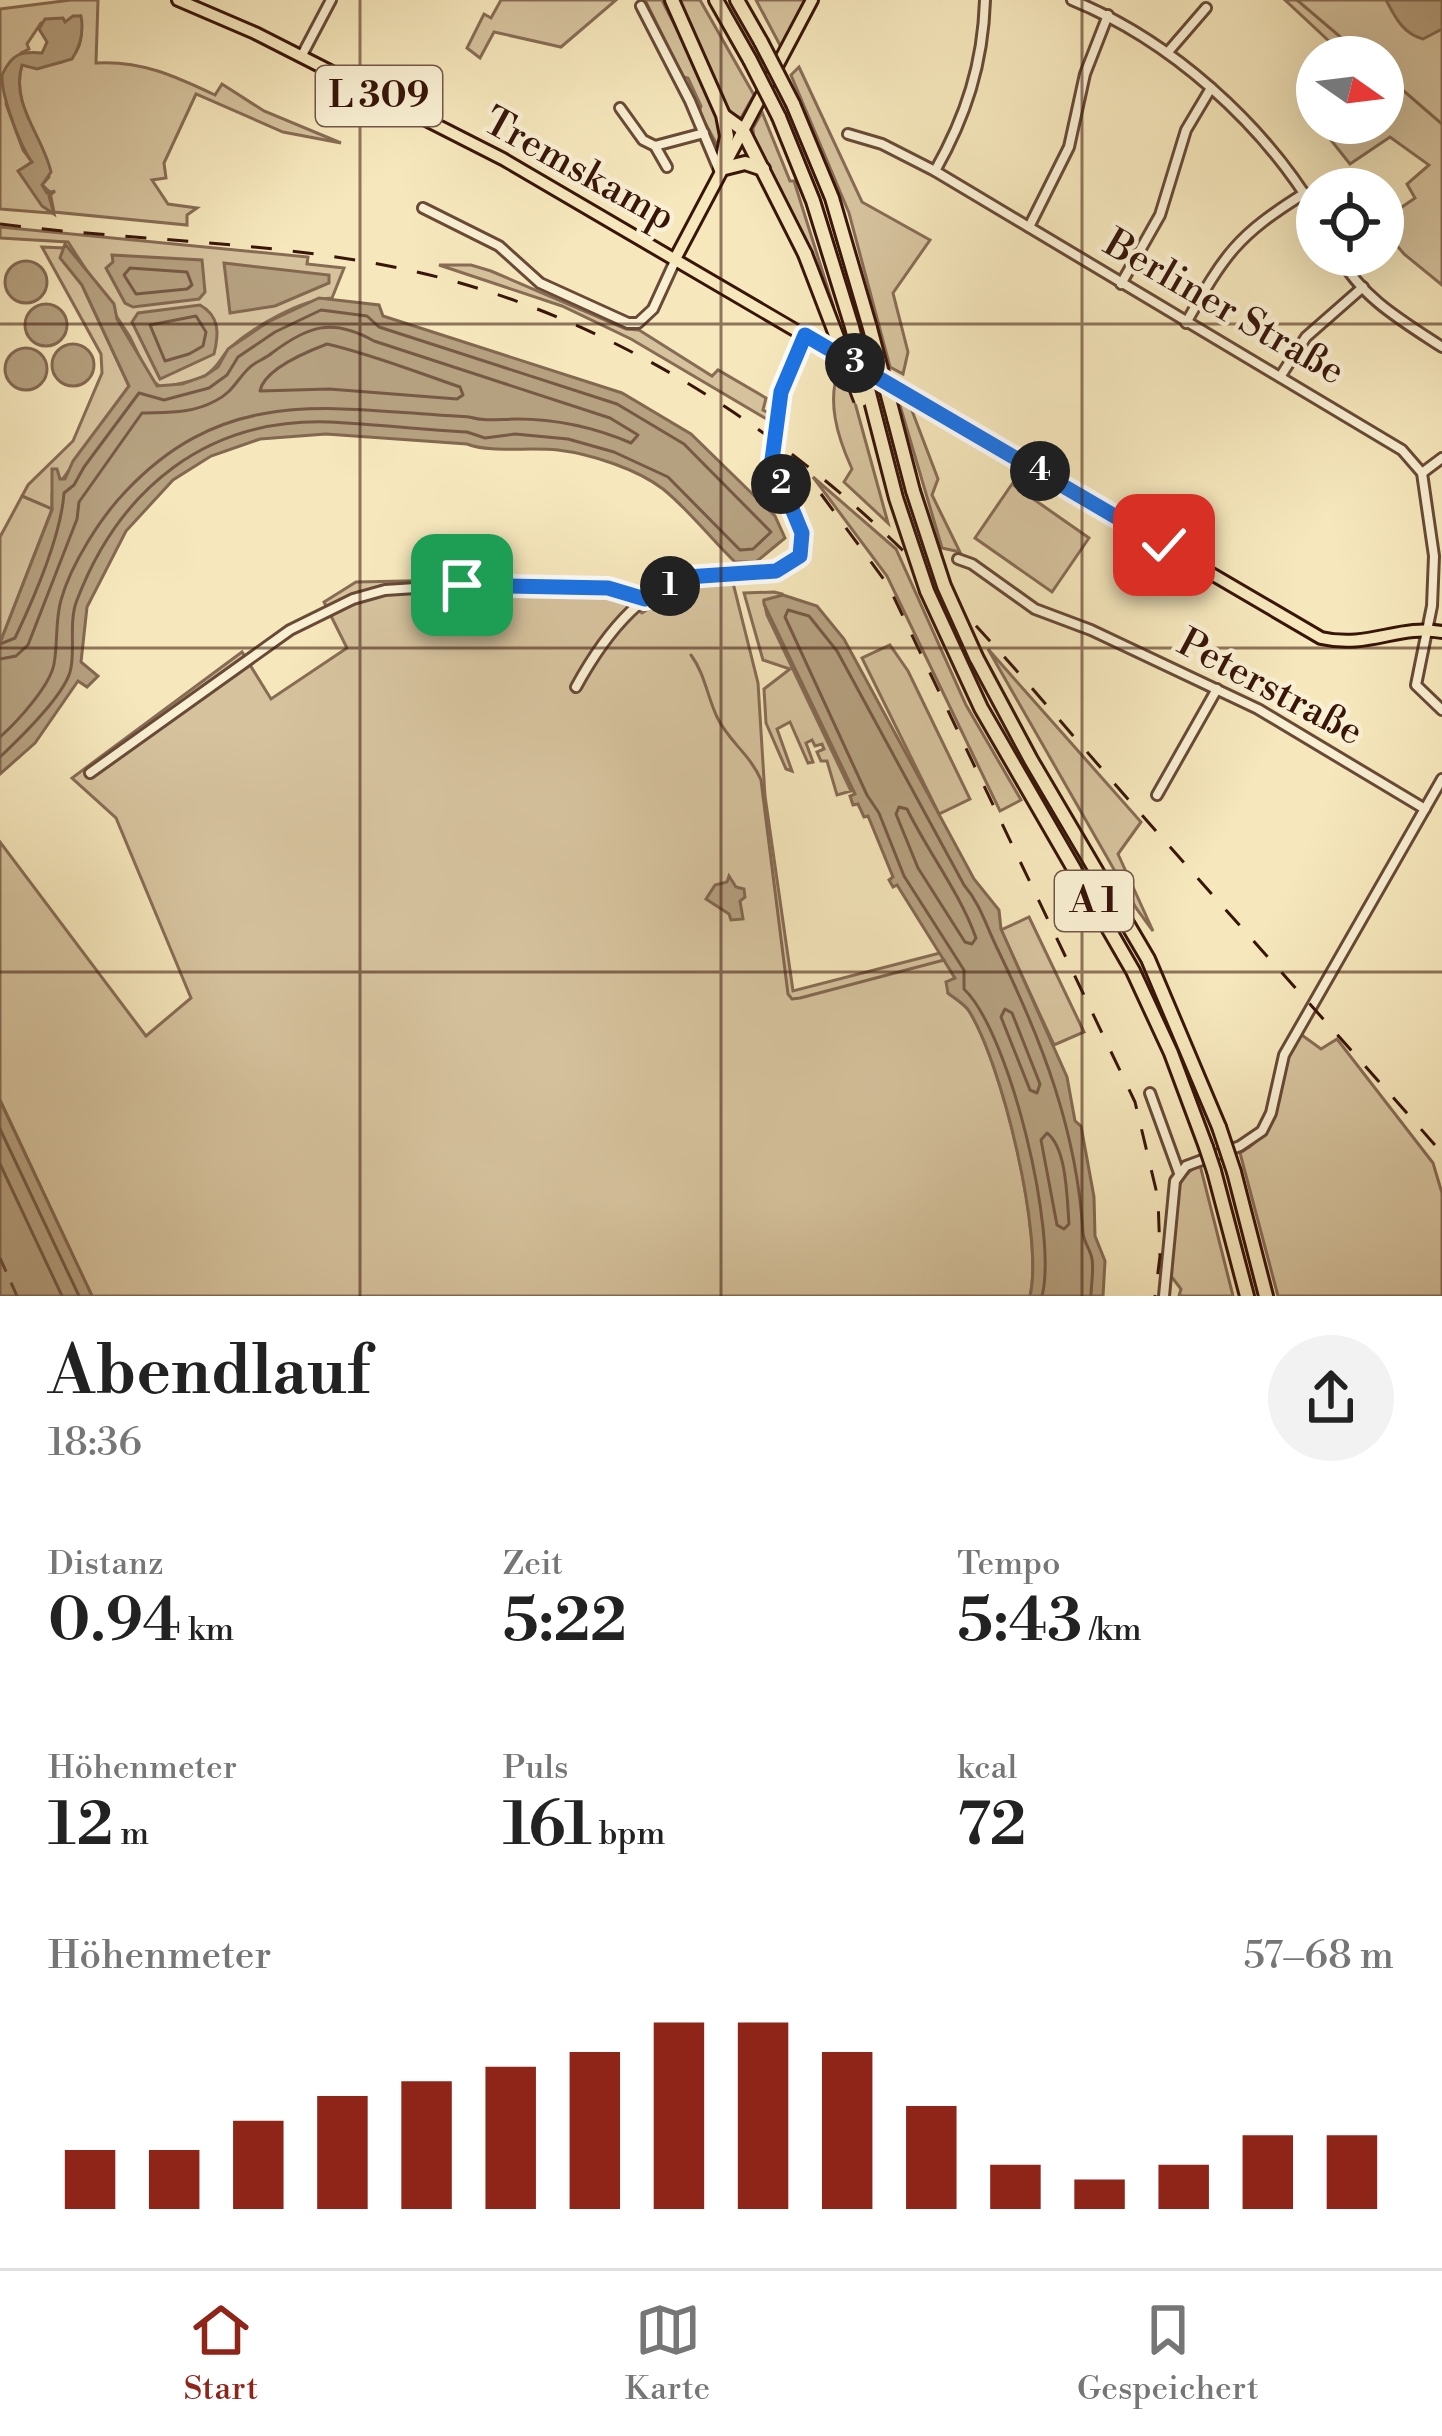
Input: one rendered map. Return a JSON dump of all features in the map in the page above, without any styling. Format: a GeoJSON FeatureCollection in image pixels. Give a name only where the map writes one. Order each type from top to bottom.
{"type":"FeatureCollection","features":[{"type":"Feature","properties":{"kind":"highway"},"geometry":{"type":"LineString","coordinates":[[672,0],[723,115],[727,136],[720,171],[745,163],[764,169]]}},
{"type":"Feature","properties":{"kind":"highway","name":"A 1"},"geometry":{"type":"LineString","coordinates":[[716,0],[779,117],[813,201],[913,550],[960,666],[1133,971],[1171,1053],[1214,1171],[1247,1296]]}},
{"type":"Feature","properties":{"kind":"highway","name":"A 1"},"geometry":{"type":"LineString","coordinates":[[740,0],[793,104],[832,199],[929,543],[976,657],[1148,959],[1219,1127],[1266,1296]]}},
{"type":"Feature","properties":{"kind":"highway"},"geometry":{"type":"LineString","coordinates":[[723,115],[742,129],[764,169],[805,254],[861,400],[874,416]]}},
{"type":"Feature","properties":{"kind":"main road","name":"L 309"},"geometry":{"type":"LineString","coordinates":[[178,0],[207,5]]}},
{"type":"Feature","properties":{"kind":"main road"},"geometry":{"type":"LineString","coordinates":[[675,259],[812,0]]}},
{"type":"Feature","properties":{"kind":"main road","name":"Tremskamp"},"geometry":{"type":"LineString","coordinates":[[207,5],[255,34],[503,158],[805,335]]}},
{"type":"Feature","properties":{"kind":"main road","name":"L 309"},"geometry":{"type":"LineString","coordinates":[[805,335],[1321,638],[1358,643],[1428,630],[1442,632]]}},
{"type":"Feature","properties":{"kind":"street"},"geometry":{"type":"LineString","coordinates":[[302,57],[331,0]]}},
{"type":"Feature","properties":{"kind":"street"},"geometry":{"type":"LineString","coordinates":[[934,171],[972,91],[982,51],[985,0]]}},
{"type":"Feature","properties":{"kind":"street"},"geometry":{"type":"LineString","coordinates":[[1072,0],[1108,15],[1168,52],[1211,88],[1296,184]]}},
{"type":"Feature","properties":{"kind":"street"},"geometry":{"type":"LineString","coordinates":[[641,6],[720,171]]}},
{"type":"Feature","properties":{"kind":"street"},"geometry":{"type":"LineString","coordinates":[[1168,52],[1206,8]]}},
{"type":"Feature","properties":{"kind":"street"},"geometry":{"type":"LineString","coordinates":[[1029,227],[1070,147],[1085,74],[1108,15]]}},
{"type":"Feature","properties":{"kind":"street"},"geometry":{"type":"LineString","coordinates":[[1121,284],[1160,215],[1186,130],[1211,88]]}},
{"type":"Feature","properties":{"kind":"street"},"geometry":{"type":"LineString","coordinates":[[620,108],[643,140],[656,146],[667,167]]}},
{"type":"Feature","properties":{"kind":"street"},"geometry":{"type":"LineString","coordinates":[[656,146],[704,133]]}},
{"type":"Feature","properties":{"kind":"street","name":"Berliner Straße"},"geometry":{"type":"LineString","coordinates":[[848,134],[882,144],[1029,227],[1369,428],[1402,450],[1422,473]]}},
{"type":"Feature","properties":{"kind":"street"},"geometry":{"type":"LineString","coordinates":[[1186,323],[1223,258],[1241,237],[1296,200]]}},
{"type":"Feature","properties":{"kind":"street"},"geometry":{"type":"LineString","coordinates":[[422,208],[499,246],[540,283],[628,323],[638,323],[650,314],[675,259]]}},
{"type":"Feature","properties":{"kind":"street"},"geometry":{"type":"LineString","coordinates":[[1355,276],[1442,347]]}},
{"type":"Feature","properties":{"kind":"street"},"geometry":{"type":"LineString","coordinates":[[1280,377],[1306,338],[1363,287]]}},
{"type":"Feature","properties":{"kind":"street"},"geometry":{"type":"LineString","coordinates":[[576,687],[595,653],[645,599],[687,577],[776,571],[800,556],[802,533],[772,460],[781,392],[805,335]]}},
{"type":"Feature","properties":{"kind":"street"},"geometry":{"type":"LineString","coordinates":[[1442,458],[1422,473],[1434,556],[1428,630],[1416,685],[1442,710]]}},
{"type":"Feature","properties":{"kind":"street","name":"Peterstraße"},"geometry":{"type":"LineString","coordinates":[[958,559],[1035,609],[1091,630],[1258,709],[1425,808]]}},
{"type":"Feature","properties":{"kind":"street"},"geometry":{"type":"LineString","coordinates":[[90,773],[290,630],[353,599],[385,590],[462,585],[608,588],[645,599]]}},
{"type":"Feature","properties":{"kind":"street"},"geometry":{"type":"LineString","coordinates":[[1157,795],[1217,689]]}},
{"type":"Feature","properties":{"kind":"street"},"geometry":{"type":"LineString","coordinates":[[1164,1296],[1173,1190],[1179,1173],[1186,1166],[1240,1147],[1262,1131],[1271,1113],[1284,1055],[1442,779]]}},
{"type":"Feature","properties":{"kind":"street"},"geometry":{"type":"LineString","coordinates":[[1150,1093],[1179,1173]]}},
{"type":"Feature","properties":{"kind":"shaded area"},"geometry":{"type":"Polygon","coordinates":[[[98,0],[96,63],[142,67],[215,95],[222,84],[264,111],[341,143],[283,132],[196,94],[164,163],[166,178],[152,180],[168,204],[197,208],[187,215],[187,225],[54,212],[50,192],[42,185],[49,177],[24,108],[20,80],[22,65],[60,63],[75,53],[80,44],[80,16],[64,23],[41,23],[27,44],[29,49],[21,53],[6,104],[32,162],[19,172],[50,213],[0,209],[0,9],[98,0]]]}},
{"type":"Feature","properties":{"kind":"shaded area"},"geometry":{"type":"Polygon","coordinates":[[[501,0],[616,0],[561,47],[494,32],[480,58],[467,48],[484,14],[491,18],[501,0]]]}},
{"type":"Feature","properties":{"kind":"shaded area"},"geometry":{"type":"Polygon","coordinates":[[[645,0],[662,0],[690,55],[717,116],[721,152],[699,112],[701,106],[688,78],[683,77],[645,0]]]}},
{"type":"Feature","properties":{"kind":"shaded area"},"geometry":{"type":"Polygon","coordinates":[[[677,0],[700,0],[754,95],[741,118],[727,114],[677,0]]]}},
{"type":"Feature","properties":{"kind":"shaded area"},"geometry":{"type":"Polygon","coordinates":[[[756,0],[806,0],[782,49],[756,0]]]}},
{"type":"Feature","properties":{"kind":"shaded area"},"geometry":{"type":"Polygon","coordinates":[[[1285,0],[1442,0],[1442,285],[1404,254],[1404,206],[1415,198],[1407,184],[1429,165],[1400,144],[1404,144],[1404,36],[1324,36],[1285,0]]]}},
{"type":"Feature","properties":{"kind":"shaded area"},"geometry":{"type":"Polygon","coordinates":[[[799,67],[862,202],[930,240],[893,293],[908,352],[903,374],[890,367],[849,213],[791,75],[799,67]]]}},
{"type":"Feature","properties":{"kind":"shaded area"},"geometry":{"type":"Polygon","coordinates":[[[762,112],[790,181],[794,181],[834,308],[754,144],[753,128],[762,112]]]}},
{"type":"Feature","properties":{"kind":"shaded area"},"geometry":{"type":"Polygon","coordinates":[[[1334,144],[1380,144],[1350,164],[1334,144]]]}},
{"type":"Feature","properties":{"kind":"shaded area"},"geometry":{"type":"Polygon","coordinates":[[[0,227],[308,257],[307,264],[344,268],[332,298],[278,315],[231,347],[206,375],[162,388],[150,379],[130,337],[68,242],[0,238],[0,227]]]}},
{"type":"Feature","properties":{"kind":"shaded area"},"geometry":{"type":"Polygon","coordinates":[[[42,247],[64,248],[61,258],[82,285],[129,386],[52,494],[52,509],[0,643],[0,537],[28,485],[73,441],[102,373],[101,354],[42,247]]]}},
{"type":"Feature","properties":{"kind":"shaded area"},"geometry":{"type":"Polygon","coordinates":[[[439,265],[471,265],[491,271],[626,329],[639,330],[712,376],[718,370],[766,398],[763,410],[771,414],[770,421],[631,339],[562,306],[439,265]]]}},
{"type":"Feature","properties":{"kind":"shaded area"},"geometry":{"type":"Polygon","coordinates":[[[840,366],[846,370],[888,523],[844,482],[852,469],[835,418],[840,366]]]}},
{"type":"Feature","properties":{"kind":"shaded area"},"geometry":{"type":"Polygon","coordinates":[[[899,402],[911,408],[938,479],[932,495],[960,552],[942,548],[899,402]]]}},
{"type":"Feature","properties":{"kind":"shaded area"},"geometry":{"type":"Polygon","coordinates":[[[813,477],[896,549],[966,705],[1021,800],[1000,811],[887,576],[813,477]]]}},
{"type":"Feature","properties":{"kind":"shaded area"},"geometry":{"type":"Polygon","coordinates":[[[1012,484],[1089,538],[1052,592],[975,538],[1012,484]]]}},
{"type":"Feature","properties":{"kind":"shaded area"},"geometry":{"type":"Polygon","coordinates":[[[501,579],[502,589],[619,596],[642,613],[687,584],[732,579],[758,683],[765,796],[793,991],[940,953],[955,978],[948,993],[969,1011],[982,1036],[1006,1108],[1026,1194],[1033,1269],[1030,1296],[92,1296],[0,1100],[0,842],[146,1036],[191,998],[116,818],[72,778],[242,652],[271,699],[347,648],[324,602],[356,582],[501,579]]]}},
{"type":"Feature","properties":{"kind":"shaded area"},"geometry":{"type":"Polygon","coordinates":[[[744,593],[782,594],[782,599],[764,601],[767,615],[851,791],[837,795],[827,761],[821,761],[817,752],[824,749],[822,744],[806,743],[813,762],[808,763],[790,722],[777,729],[792,771],[786,769],[766,723],[764,689],[790,669],[763,660],[744,593]]]}},
{"type":"Feature","properties":{"kind":"shaded area"},"geometry":{"type":"Polygon","coordinates":[[[890,645],[908,671],[970,799],[939,814],[862,658],[890,645]]]}},
{"type":"Feature","properties":{"kind":"shaded area"},"geometry":{"type":"Polygon","coordinates":[[[988,649],[1141,822],[1118,854],[1153,931],[1136,908],[988,649]]]}},
{"type":"Feature","properties":{"kind":"shaded area"},"geometry":{"type":"Polygon","coordinates":[[[1029,917],[1084,1032],[1054,1045],[1001,930],[1029,917]]]}},
{"type":"Feature","properties":{"kind":"shaded area"},"geometry":{"type":"Polygon","coordinates":[[[1299,1033],[1321,1049],[1337,1039],[1433,1163],[1442,1193],[1442,1296],[1278,1296],[1240,1153],[1267,1129],[1299,1033]]]}},
{"type":"Feature","properties":{"kind":"shaded area"},"geometry":{"type":"Polygon","coordinates":[[[1200,1165],[1233,1296],[1179,1296],[1181,1289],[1171,1276],[1175,1198],[1188,1173],[1200,1165]]]}},
{"type":"Feature","properties":{"kind":"water"},"geometry":{"type":"Polygon","coordinates":[[[1386,0],[1442,0],[1442,29],[1423,39],[1416,37],[1400,24],[1386,0]]]}},
{"type":"Feature","properties":{"kind":"water"},"geometry":{"type":"Polygon","coordinates":[[[81,16],[82,28],[72,59],[37,69],[22,65],[19,79],[24,107],[51,172],[42,185],[47,193],[55,191],[49,196],[54,214],[42,206],[18,171],[32,162],[12,120],[2,75],[18,55],[42,53],[47,42],[39,29],[45,19],[63,18],[65,22],[81,16]]]}},
{"type":"Feature","properties":{"kind":"water"},"geometry":{"type":"Polygon","coordinates":[[[65,244],[114,304],[117,319],[157,386],[205,376],[218,367],[228,349],[268,322],[319,298],[379,305],[383,316],[622,393],[691,434],[775,516],[785,538],[756,562],[735,562],[663,489],[613,464],[571,452],[326,434],[260,439],[211,456],[173,480],[126,531],[87,607],[81,662],[98,676],[87,687],[78,681],[35,743],[0,774],[0,643],[52,510],[52,469],[65,479],[73,461],[129,386],[82,285],[60,258],[65,244]]]}},
{"type":"Feature","properties":{"kind":"water"},"geometry":{"type":"Polygon","coordinates":[[[112,255],[202,260],[205,292],[199,299],[133,307],[125,303],[106,268],[113,262],[112,255]]]}},
{"type":"Feature","properties":{"kind":"water"},"geometry":{"type":"Polygon","coordinates":[[[26,261],[41,267],[47,282],[41,297],[26,303],[11,297],[5,282],[11,267],[26,261]]]}},
{"type":"Feature","properties":{"kind":"water"},"geometry":{"type":"Polygon","coordinates":[[[224,263],[329,275],[329,283],[275,306],[230,313],[224,263]]]}},
{"type":"Feature","properties":{"kind":"water"},"geometry":{"type":"Polygon","coordinates":[[[46,304],[61,310],[67,325],[61,340],[46,346],[31,340],[25,325],[31,310],[46,304]]]}},
{"type":"Feature","properties":{"kind":"water"},"geometry":{"type":"Polygon","coordinates":[[[200,305],[216,326],[214,354],[160,379],[132,322],[138,313],[200,305]]]}},
{"type":"Feature","properties":{"kind":"water"},"geometry":{"type":"Polygon","coordinates":[[[73,344],[88,350],[94,365],[88,380],[73,386],[58,380],[52,365],[58,350],[73,344]]]}},
{"type":"Feature","properties":{"kind":"water"},"geometry":{"type":"Polygon","coordinates":[[[26,348],[41,354],[47,369],[41,384],[26,390],[11,384],[5,369],[11,354],[26,348]]]}},
{"type":"Feature","properties":{"kind":"water"},"geometry":{"type":"Polygon","coordinates":[[[783,595],[817,606],[844,639],[974,879],[999,910],[1001,929],[1067,1077],[1075,1121],[1081,1126],[1094,1197],[1095,1236],[1105,1261],[1103,1296],[1030,1296],[1033,1269],[1026,1194],[994,1069],[969,1011],[948,993],[946,982],[955,978],[897,885],[893,887],[889,880],[893,877],[868,816],[864,817],[858,804],[853,805],[850,796],[855,794],[764,604],[764,600],[783,595]]]}},
{"type":"Feature","properties":{"kind":"water"},"geometry":{"type":"Polygon","coordinates":[[[729,876],[736,887],[744,889],[743,919],[731,920],[706,899],[729,876]]]}},
{"type":"Feature","properties":{"kind":"water"},"geometry":{"type":"Polygon","coordinates":[[[0,1100],[2,1105],[92,1296],[0,1296],[0,1100]]]}},
{"type":"Feature","properties":{"kind":"waterway"},"geometry":{"type":"LineString","coordinates":[[1297,0],[1339,36]]}},
{"type":"Feature","properties":{"kind":"waterway"},"geometry":{"type":"LineString","coordinates":[[1404,91],[1442,124]]}},
{"type":"Feature","properties":{"kind":"waterway"},"geometry":{"type":"LineString","coordinates":[[22,496],[52,509]]}},
{"type":"Feature","properties":{"kind":"waterway"},"geometry":{"type":"LineString","coordinates":[[691,655],[722,726],[761,780],[792,999],[944,960]]}},
{"type":"Feature","properties":{"kind":"ferry route"},"geometry":{"type":"LineString","coordinates":[[0,1258],[17,1296]]}},
{"type":"Feature","properties":{"kind":"railway"},"geometry":{"type":"LineString","coordinates":[[0,224],[293,251],[409,270],[525,304],[583,328],[694,387],[797,458],[924,571],[1442,1153]]}},
{"type":"Feature","properties":{"kind":"railway"},"geometry":{"type":"LineString","coordinates":[[821,494],[888,585],[1135,1102],[1158,1198],[1160,1256],[1155,1296]]}},
{"type":"Feature","properties":{"kind":"route"},"geometry":{"type":"LineString","coordinates":[[462,585],[608,588],[645,599],[687,577],[787,567],[800,556],[803,542],[775,472],[773,440],[781,392],[805,335],[1164,545]]}}]}
